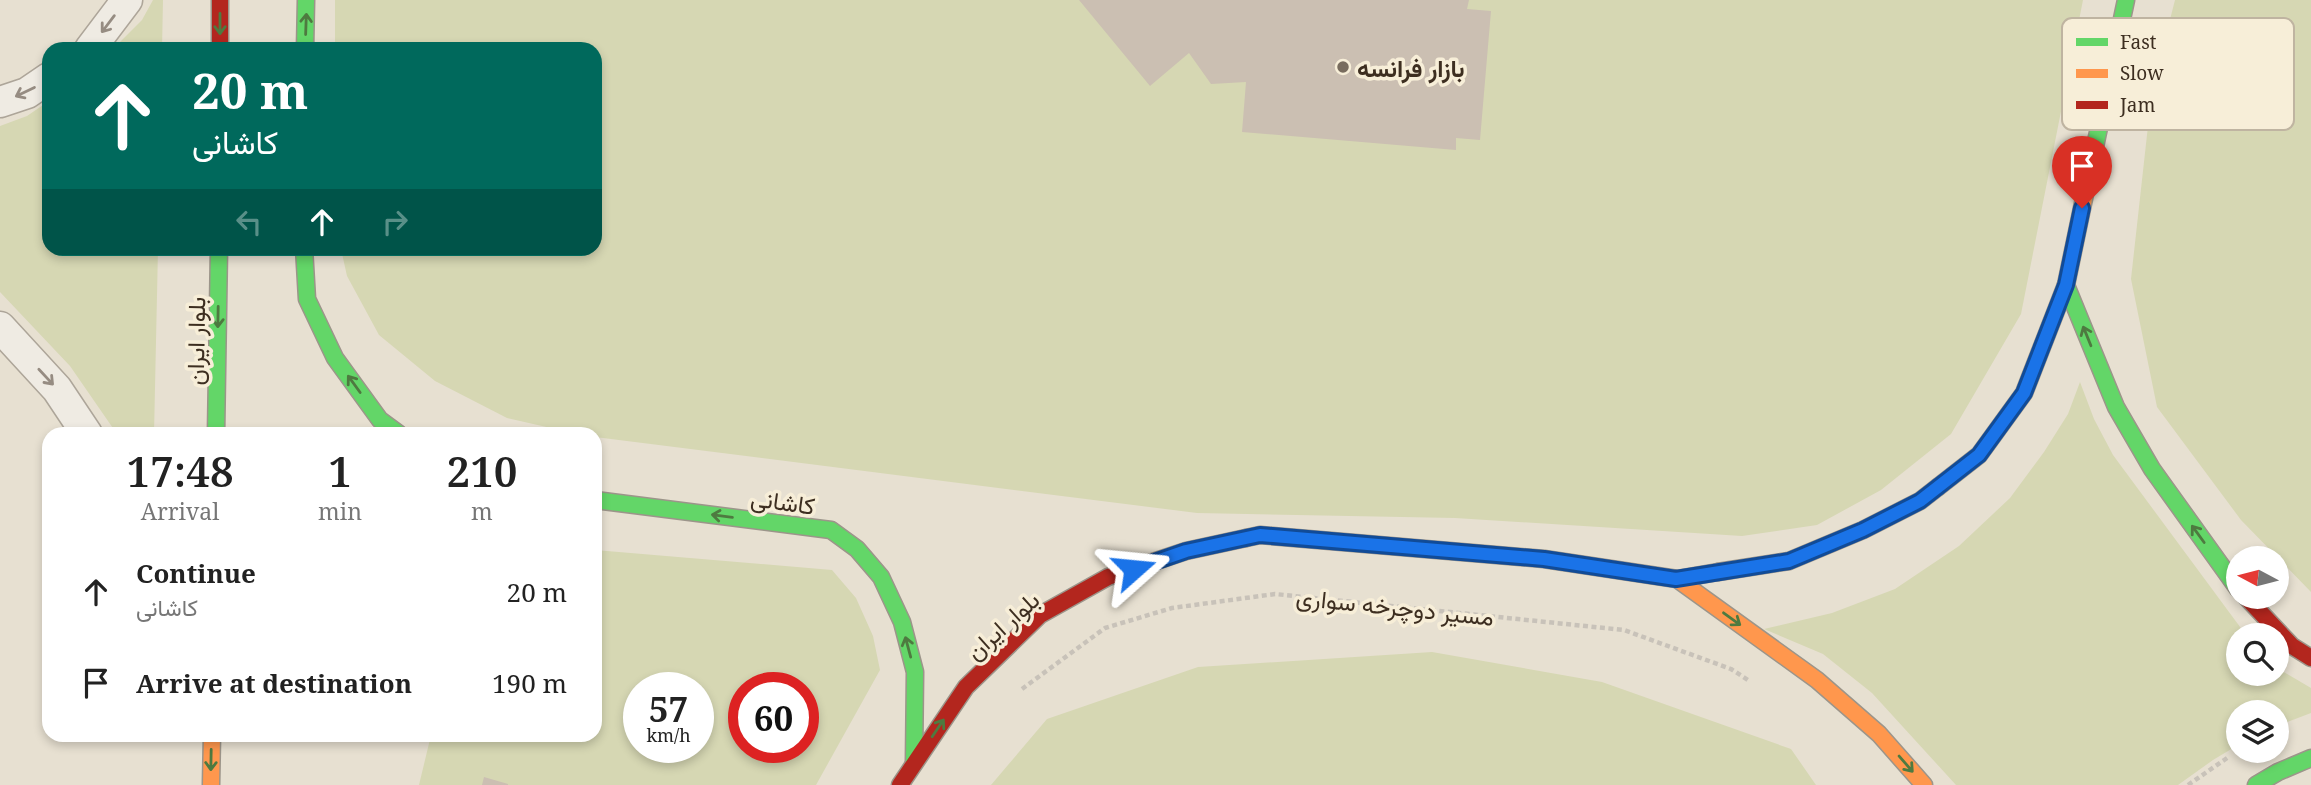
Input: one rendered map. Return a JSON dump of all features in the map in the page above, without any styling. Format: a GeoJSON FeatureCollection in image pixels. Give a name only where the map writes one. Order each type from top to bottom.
{"type":"FeatureCollection","features":[{"type":"Feature","properties":{"kind":"main road"},"geometry":{"type":"LineString","coordinates":[[220,0],[220,42]]}},
{"type":"Feature","properties":{"kind":"main road"},"geometry":{"type":"LineString","coordinates":[[305,42],[306,0]]}},
{"type":"Feature","properties":{"kind":"main road"},"geometry":{"type":"LineString","coordinates":[[2122,18],[2126,0]]}},
{"type":"Feature","properties":{"kind":"main road"},"geometry":{"type":"LineString","coordinates":[[1676,579],[1789,561],[1863,530],[1920,501],[1979,455],[2024,393],[2066,285],[2099,130]]}},
{"type":"Feature","properties":{"kind":"main road","name":"بلوار ایران"},"geometry":{"type":"LineString","coordinates":[[216,427],[219,256]]}},
{"type":"Feature","properties":{"kind":"main road"},"geometry":{"type":"LineString","coordinates":[[304,256],[307,299],[335,358],[380,420],[390,427]]}},
{"type":"Feature","properties":{"kind":"main road"},"geometry":{"type":"LineString","coordinates":[[2066,285],[2116,407],[2152,469],[2226,572]]}},
{"type":"Feature","properties":{"kind":"main road","name":"کاشانی"},"geometry":{"type":"LineString","coordinates":[[602,501],[831,530],[858,549],[881,577],[902,622],[915,672],[915,763]]}},
{"type":"Feature","properties":{"kind":"main road","name":"بلوار ایران"},"geometry":{"type":"LineString","coordinates":[[900,785],[966,687],[1040,615],[1108,578],[1186,551],[1260,535],[1544,559],[1676,579]]}},
{"type":"Feature","properties":{"kind":"main road"},"geometry":{"type":"LineString","coordinates":[[1676,579],[1817,680],[1879,734],[1924,785]]}},
{"type":"Feature","properties":{"kind":"main road"},"geometry":{"type":"LineString","coordinates":[[2257,609],[2292,646],[2311,658]]}},
{"type":"Feature","properties":{"kind":"main road"},"geometry":{"type":"LineString","coordinates":[[211,785],[212,742]]}},
{"type":"Feature","properties":{"kind":"main road"},"geometry":{"type":"LineString","coordinates":[[2256,785],[2311,758]]}},
{"type":"Feature","properties":{"kind":"street"},"geometry":{"type":"LineString","coordinates":[[95,42],[127,0]]}},
{"type":"Feature","properties":{"kind":"street"},"geometry":{"type":"LineString","coordinates":[[0,102],[27,93],[42,83]]}},
{"type":"Feature","properties":{"kind":"street"},"geometry":{"type":"LineString","coordinates":[[0,327],[57,389],[82,427]]}},
{"type":"Feature","properties":{"kind":"path","name":"مسیر دوچرخه سواری"},"geometry":{"type":"LineString","coordinates":[[1017,692],[1105,628],[1172,608],[1275,594],[1624,631],[1731,669],[1753,684]]}},
{"type":"Feature","properties":{"kind":"path"},"geometry":{"type":"LineString","coordinates":[[2188,785],[2226,759]]}},
{"type":"Feature","properties":{"kind":"green space"},"geometry":{"type":"Polygon","coordinates":[[[153,0],[163,0],[162,42],[120,42],[142,20],[153,0]]]}},
{"type":"Feature","properties":{"kind":"green space"},"geometry":{"type":"Polygon","coordinates":[[[335,0],[2083,0],[2079,18],[2062,18],[2062,106],[2021,314],[1951,434],[1881,490],[1817,525],[1742,536],[1455,518],[1197,513],[602,438],[602,427],[546,427],[507,418],[435,381],[379,335],[347,276],[343,256],[602,256],[602,42],[335,42],[335,0]]]}},
{"type":"Feature","properties":{"kind":"green space"},"geometry":{"type":"Polygon","coordinates":[[[2175,0],[2311,0],[2311,592],[2289,569],[2289,546],[2266,546],[2241,520],[2157,407],[2131,279],[2148,130],[2294,130],[2294,18],[2170,18],[2175,0]]]}},
{"type":"Feature","properties":{"kind":"green space"},"geometry":{"type":"Polygon","coordinates":[[[42,106],[42,256],[158,256],[154,427],[112,427],[70,366],[0,292],[0,126],[27,116],[42,106]]]}},
{"type":"Feature","properties":{"kind":"green space"},"geometry":{"type":"Polygon","coordinates":[[[2080,382],[2094,419],[2113,455],[2237,623],[2226,623],[2226,686],[2289,686],[2289,675],[2311,688],[2311,713],[2289,721],[2289,700],[2226,700],[2226,752],[2178,785],[1956,785],[1872,693],[1823,654],[1764,629],[1832,613],[1895,589],[1959,546],[2010,498],[2068,414],[2080,382]]]}},
{"type":"Feature","properties":{"kind":"green space"},"geometry":{"type":"Polygon","coordinates":[[[602,551],[832,570],[856,598],[873,636],[880,670],[816,785],[419,785],[429,742],[602,742],[602,551]]]}},
{"type":"Feature","properties":{"kind":"green space"},"geometry":{"type":"Polygon","coordinates":[[[1432,652],[1602,682],[1791,749],[1816,785],[991,785],[1047,719],[1198,667],[1432,652]]]}},
{"type":"Feature","properties":{"kind":"building","name":"بازار فرانسه"},"geometry":{"type":"Polygon","coordinates":[[[1079,0],[1469,0],[1467,9],[1491,11],[1480,140],[1456,138],[1456,150],[1242,132],[1246,82],[1211,84],[1189,53],[1150,86],[1079,0]]]}},
{"type":"Feature","properties":{"kind":"building"},"geometry":{"type":"Polygon","coordinates":[[[484,777],[508,784],[508,785],[482,785],[484,777]]]}},
{"type":"Feature","properties":{"kind":"traffic: fast"},"geometry":{"type":"LineString","coordinates":[[305,42],[306,0]]}},
{"type":"Feature","properties":{"kind":"traffic: fast"},"geometry":{"type":"LineString","coordinates":[[2122,18],[2126,0]]}},
{"type":"Feature","properties":{"kind":"traffic: fast"},"geometry":{"type":"LineString","coordinates":[[2086,189],[2098,130]]}},
{"type":"Feature","properties":{"kind":"traffic: fast"},"geometry":{"type":"LineString","coordinates":[[216,427],[219,256]]}},
{"type":"Feature","properties":{"kind":"traffic: fast"},"geometry":{"type":"LineString","coordinates":[[304,256],[307,299],[335,358],[380,420],[390,427]]}},
{"type":"Feature","properties":{"kind":"traffic: fast"},"geometry":{"type":"LineString","coordinates":[[2066,285],[2116,407],[2152,469],[2226,572]]}},
{"type":"Feature","properties":{"kind":"traffic: fast"},"geometry":{"type":"LineString","coordinates":[[602,501],[831,530],[857,549],[881,577],[902,622],[915,672],[914,763]]}},
{"type":"Feature","properties":{"kind":"traffic: fast"},"geometry":{"type":"LineString","coordinates":[[2256,785],[2311,758]]}},
{"type":"Feature","properties":{"kind":"traffic: slow"},"geometry":{"type":"LineString","coordinates":[[1938,487],[1979,455],[2024,393],[2066,285],[2086,189]]}},
{"type":"Feature","properties":{"kind":"traffic: slow"},"geometry":{"type":"LineString","coordinates":[[1246,538],[1260,535],[1544,559],[1677,579],[1718,572]]}},
{"type":"Feature","properties":{"kind":"traffic: slow"},"geometry":{"type":"LineString","coordinates":[[1677,579],[1817,680],[1879,734],[1924,785]]}},
{"type":"Feature","properties":{"kind":"traffic: slow"},"geometry":{"type":"LineString","coordinates":[[211,785],[212,742]]}},
{"type":"Feature","properties":{"kind":"traffic: jam"},"geometry":{"type":"LineString","coordinates":[[220,0],[220,42]]}},
{"type":"Feature","properties":{"kind":"traffic: jam"},"geometry":{"type":"LineString","coordinates":[[1718,572],[1789,561],[1863,530],[1920,501],[1938,487]]}},
{"type":"Feature","properties":{"kind":"traffic: jam"},"geometry":{"type":"LineString","coordinates":[[900,785],[966,687],[1040,615],[1108,577],[1186,551],[1246,538]]}},
{"type":"Feature","properties":{"kind":"traffic: jam"},"geometry":{"type":"LineString","coordinates":[[2257,609],[2292,646],[2311,658]]}},
{"type":"Feature","properties":{"kind":"place","name":"بازار فرانسه"},"geometry":{"type":"Point","coordinates":[1343,67]}},
{"type":"Feature","properties":{"kind":"route"},"geometry":{"type":"LineString","coordinates":[[1134,569],[1186,551],[1260,535],[1544,559],[1676,579],[1789,561],[1863,530],[1920,501],[1979,455],[2024,393],[2066,285],[2082,208]]}}]}
